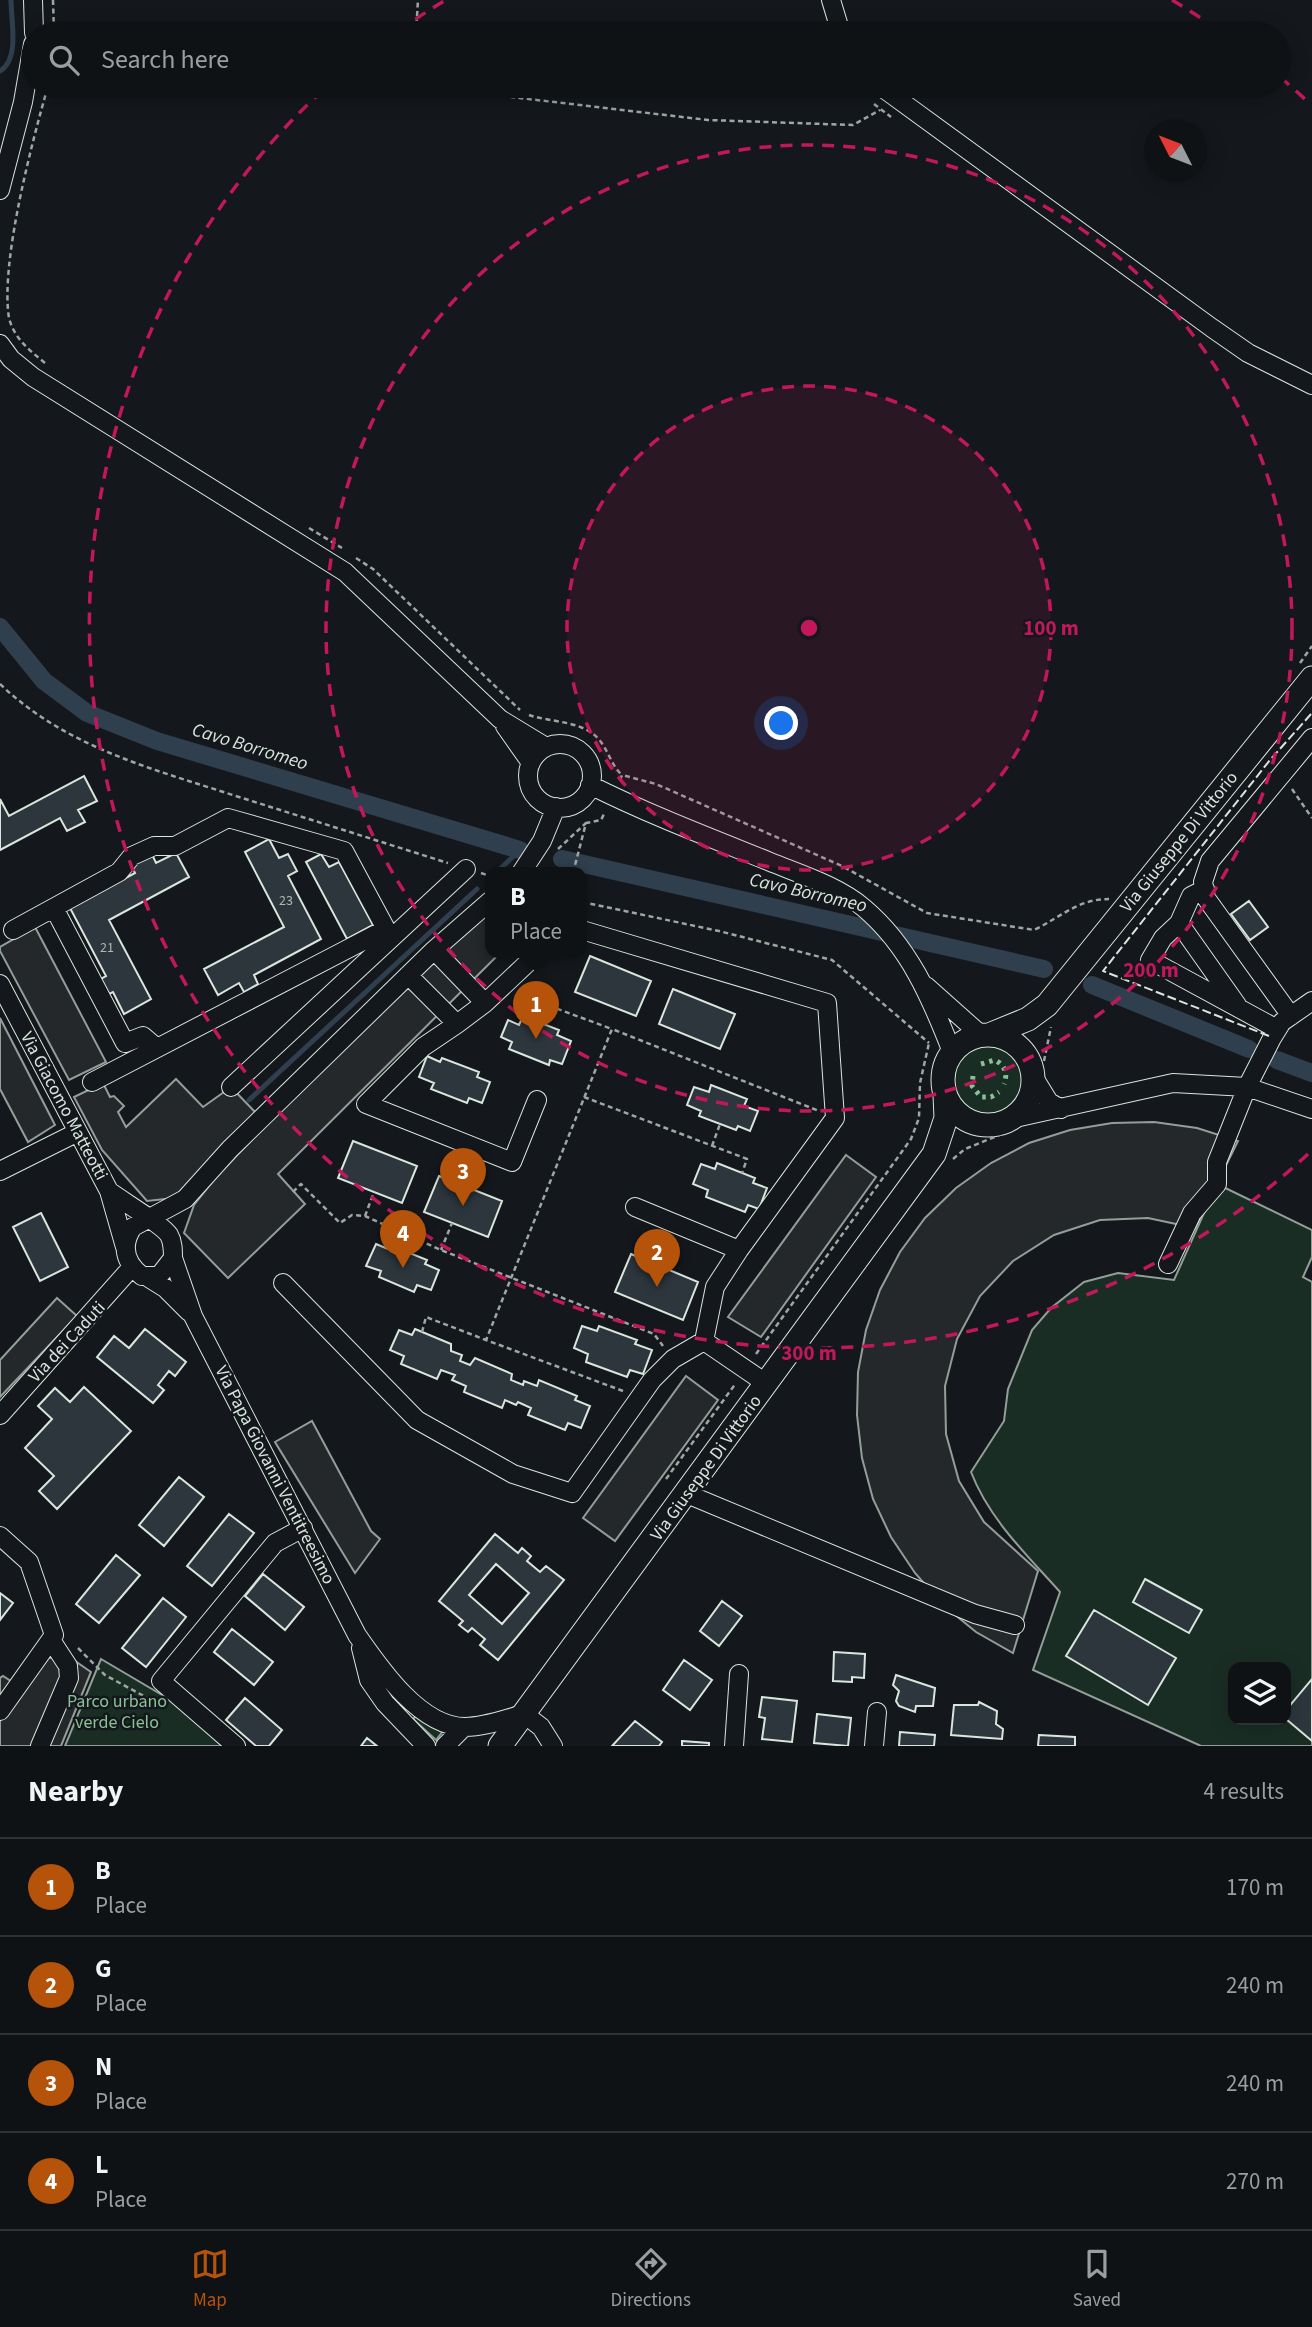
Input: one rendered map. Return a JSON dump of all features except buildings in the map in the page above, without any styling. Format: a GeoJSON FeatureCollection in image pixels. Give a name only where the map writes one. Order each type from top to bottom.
{"type":"FeatureCollection","features":[{"type":"Feature","properties":{"kind":"main road","name":"Via Giuseppe Di Vittorio"},"geometry":{"type":"LineString","coordinates":[[1050,1014],[1305,671]]}},
{"type":"Feature","properties":{"kind":"main road"},"geometry":{"type":"LineString","coordinates":[[1050,1014],[1035,1033],[1036,1068],[1028,1100],[1000,1126],[962,1117],[945,1095],[943,1075],[952,1052],[966,1040],[1050,1014]]}},
{"type":"Feature","properties":{"kind":"main road"},"geometry":{"type":"LineString","coordinates":[[985,1035],[1004,1037],[1017,1045],[1036,1068]]}},
{"type":"Feature","properties":{"kind":"main road","name":"Via Giuseppe Di Vittorio"},"geometry":{"type":"LineString","coordinates":[[941,1159],[946,1118],[945,1095]]}},
{"type":"Feature","properties":{"kind":"main road","name":"Via Giuseppe Di Vittorio"},"geometry":{"type":"LineString","coordinates":[[500,1746],[767,1384],[941,1159],[1000,1126]]}},
{"type":"Feature","properties":{"kind":"street"},"geometry":{"type":"LineString","coordinates":[[33,0],[34,21]]}},
{"type":"Feature","properties":{"kind":"street"},"geometry":{"type":"LineString","coordinates":[[831,0],[837,21]]}},
{"type":"Feature","properties":{"kind":"street"},"geometry":{"type":"LineString","coordinates":[[0,190],[24,98]]}},
{"type":"Feature","properties":{"kind":"street"},"geometry":{"type":"LineString","coordinates":[[896,98],[1230,341],[1312,385]]}},
{"type":"Feature","properties":{"kind":"street"},"geometry":{"type":"LineString","coordinates":[[0,344],[10,359],[33,377],[345,572],[500,719],[531,763]]}},
{"type":"Feature","properties":{"kind":"street"},"geometry":{"type":"LineString","coordinates":[[500,719],[546,747]]}},
{"type":"Feature","properties":{"kind":"street"},"geometry":{"type":"LineString","coordinates":[[1291,1016],[1206,898],[1203,882],[1210,861],[1312,738]]}},
{"type":"Feature","properties":{"kind":"street"},"geometry":{"type":"LineString","coordinates":[[556,744],[577,748],[590,765],[590,785],[577,802],[556,807],[539,799],[533,792],[528,773],[531,763],[546,747],[556,744]]}},
{"type":"Feature","properties":{"kind":"street"},"geometry":{"type":"LineString","coordinates":[[590,785],[825,885],[867,910],[911,962],[925,985],[952,1052]]}},
{"type":"Feature","properties":{"kind":"street"},"geometry":{"type":"LineString","coordinates":[[525,867],[542,841],[556,807]]}},
{"type":"Feature","properties":{"kind":"street"},"geometry":{"type":"LineString","coordinates":[[13,930],[120,872],[132,856],[154,846],[175,846],[228,818],[344,851],[386,929],[92,1082]]}},
{"type":"Feature","properties":{"kind":"street"},"geometry":{"type":"LineString","coordinates":[[231,1087],[466,869]]}},
{"type":"Feature","properties":{"kind":"street"},"geometry":{"type":"LineString","coordinates":[[1205,890],[1191,896],[1179,923],[1163,938],[1150,960],[1277,1029]]}},
{"type":"Feature","properties":{"kind":"street"},"geometry":{"type":"LineString","coordinates":[[185,1199],[166,1270],[149,1278],[131,1268],[125,1247],[133,1227],[185,1199],[230,1149],[408,975],[485,906]]}},
{"type":"Feature","properties":{"kind":"street"},"geometry":{"type":"LineString","coordinates":[[54,908],[125,1043],[143,1036],[157,1048]]}},
{"type":"Feature","properties":{"kind":"street"},"geometry":{"type":"LineString","coordinates":[[1179,923],[1240,1009]]}},
{"type":"Feature","properties":{"kind":"street"},"geometry":{"type":"LineString","coordinates":[[283,1283],[417,1420],[525,1478],[572,1493],[639,1397],[673,1359],[704,1341],[715,1287],[835,1118],[827,1003],[587,931]]}},
{"type":"Feature","properties":{"kind":"street"},"geometry":{"type":"LineString","coordinates":[[434,950],[485,1003]]}},
{"type":"Feature","properties":{"kind":"street"},"geometry":{"type":"LineString","coordinates":[[533,958],[503,989],[423,1046],[366,1104],[512,1162],[537,1100]]}},
{"type":"Feature","properties":{"kind":"street"},"geometry":{"type":"LineString","coordinates":[[408,975],[457,1024]]}},
{"type":"Feature","properties":{"kind":"street","name":"Via Giacomo Matteotti"},"geometry":{"type":"LineString","coordinates":[[0,984],[108,1191],[125,1247]]}},
{"type":"Feature","properties":{"kind":"street"},"geometry":{"type":"LineString","coordinates":[[925,985],[985,1035]]}},
{"type":"Feature","properties":{"kind":"street"},"geometry":{"type":"LineString","coordinates":[[1168,1264],[1192,1213],[1217,1184],[1217,1162],[1247,1087],[1277,1029],[1312,1001]]}},
{"type":"Feature","properties":{"kind":"street"},"geometry":{"type":"LineString","coordinates":[[1036,1068],[1049,1102],[1062,1109]]}},
{"type":"Feature","properties":{"kind":"street"},"geometry":{"type":"LineString","coordinates":[[1000,1126],[1173,1083],[1247,1087],[1312,1110]]}},
{"type":"Feature","properties":{"kind":"street"},"geometry":{"type":"LineString","coordinates":[[0,1171],[78,1132]]}},
{"type":"Feature","properties":{"kind":"street","name":"Via Giacomo Matteotti"},"geometry":{"type":"LineString","coordinates":[[108,1191],[148,1220]]}},
{"type":"Feature","properties":{"kind":"street"},"geometry":{"type":"LineString","coordinates":[[635,1207],[740,1250]]}},
{"type":"Feature","properties":{"kind":"street"},"geometry":{"type":"LineString","coordinates":[[148,1220],[163,1227],[173,1251]]}},
{"type":"Feature","properties":{"kind":"street","name":"Via Papa Giovanni Ventitreesimo"},"geometry":{"type":"LineString","coordinates":[[173,1251],[193,1316],[357,1635],[379,1667],[426,1713],[464,1727]]}},
{"type":"Feature","properties":{"kind":"street","name":"Via dei Caduti"},"geometry":{"type":"LineString","coordinates":[[0,1415],[131,1268]]}},
{"type":"Feature","properties":{"kind":"street","name":"Via Papa Giovanni Ventitreesimo"},"geometry":{"type":"LineString","coordinates":[[149,1278],[165,1289],[193,1316]]}},
{"type":"Feature","properties":{"kind":"street"},"geometry":{"type":"LineString","coordinates":[[704,1341],[767,1384]]}},
{"type":"Feature","properties":{"kind":"street"},"geometry":{"type":"LineString","coordinates":[[687,1494],[975,1614],[1015,1625]]}},
{"type":"Feature","properties":{"kind":"street"},"geometry":{"type":"LineString","coordinates":[[236,1746],[160,1681],[275,1543],[303,1528]]}},
{"type":"Feature","properties":{"kind":"street"},"geometry":{"type":"LineString","coordinates":[[0,1536],[29,1562],[52,1638],[68,1666],[69,1678],[40,1746]]}},
{"type":"Feature","properties":{"kind":"street","name":"Via Papa Giovanni Ventitreesimo"},"geometry":{"type":"LineString","coordinates":[[357,1635],[369,1680],[385,1703],[426,1746]]}},
{"type":"Feature","properties":{"kind":"street"},"geometry":{"type":"LineString","coordinates":[[0,1711],[52,1638]]}},
{"type":"Feature","properties":{"kind":"street"},"geometry":{"type":"LineString","coordinates":[[734,1746],[740,1674]]}},
{"type":"Feature","properties":{"kind":"street"},"geometry":{"type":"LineString","coordinates":[[874,1746],[877,1712]]}},
{"type":"Feature","properties":{"kind":"street"},"geometry":{"type":"LineString","coordinates":[[445,1746],[464,1727],[524,1714],[541,1727],[553,1746]]}},
{"type":"Feature","properties":{"kind":"path"},"geometry":{"type":"LineString","coordinates":[[53,0],[54,21]]}},
{"type":"Feature","properties":{"kind":"path"},"geometry":{"type":"LineString","coordinates":[[417,21],[418,0]]}},
{"type":"Feature","properties":{"kind":"path"},"geometry":{"type":"LineString","coordinates":[[45,98],[16,212],[7,273],[6,301],[15,334],[27,348],[56,370]]}},
{"type":"Feature","properties":{"kind":"path"},"geometry":{"type":"LineString","coordinates":[[520,98],[708,120],[853,125],[880,110]]}},
{"type":"Feature","properties":{"kind":"path"},"geometry":{"type":"LineString","coordinates":[[308,527],[373,569],[526,714],[550,722],[574,724],[590,732],[600,741],[622,775],[656,784],[842,866],[928,913],[1034,930],[1089,900],[1112,899],[1104,909]]}},
{"type":"Feature","properties":{"kind":"path"},"geometry":{"type":"LineString","coordinates":[[1305,671],[1312,646]]}},
{"type":"Feature","properties":{"kind":"path"},"geometry":{"type":"LineString","coordinates":[[0,684],[24,707],[59,731],[104,752],[485,874]]}},
{"type":"Feature","properties":{"kind":"path"},"geometry":{"type":"LineString","coordinates":[[555,854],[586,823],[601,820],[622,775]]}},
{"type":"Feature","properties":{"kind":"path"},"geometry":{"type":"LineString","coordinates":[[574,867],[586,823]]}},
{"type":"Feature","properties":{"kind":"path"},"geometry":{"type":"LineString","coordinates":[[587,903],[719,931],[832,960],[929,1043]]}},
{"type":"Feature","properties":{"kind":"path"},"geometry":{"type":"LineString","coordinates":[[503,989],[612,1029],[835,1118]]}},
{"type":"Feature","properties":{"kind":"path"},"geometry":{"type":"LineString","coordinates":[[1036,1068],[1050,1014]]}},
{"type":"Feature","properties":{"kind":"path"},"geometry":{"type":"LineString","coordinates":[[666,1479],[912,1139],[919,1118],[920,1083],[931,1026],[940,1020]]}},
{"type":"Feature","properties":{"kind":"path"},"geometry":{"type":"LineString","coordinates":[[486,1340],[612,1029]]}},
{"type":"Feature","properties":{"kind":"path"},"geometry":{"type":"LineString","coordinates":[[584,1097],[747,1159],[742,1173]]}},
{"type":"Feature","properties":{"kind":"path"},"geometry":{"type":"LineString","coordinates":[[712,1146],[720,1124]]}},
{"type":"Feature","properties":{"kind":"path"},"geometry":{"type":"LineString","coordinates":[[941,1159],[965,1149],[1000,1126]]}},
{"type":"Feature","properties":{"kind":"path"},"geometry":{"type":"LineString","coordinates":[[293,1192],[301,1184],[340,1223],[352,1215],[365,1216],[441,1250],[654,1334],[673,1359]]}},
{"type":"Feature","properties":{"kind":"path"},"geometry":{"type":"LineString","coordinates":[[365,1216],[374,1192]]}},
{"type":"Feature","properties":{"kind":"path"},"geometry":{"type":"LineString","coordinates":[[441,1250],[452,1223]]}},
{"type":"Feature","properties":{"kind":"path"},"geometry":{"type":"LineString","coordinates":[[422,1332],[426,1317],[639,1397]]}},
{"type":"Feature","properties":{"kind":"path"},"geometry":{"type":"LineString","coordinates":[[52,1638],[62,1632],[105,1675],[122,1687],[168,1709]]}},
{"type":"Feature","properties":{"kind":"green space"},"geometry":{"type":"Polygon","coordinates":[[[988,1045],[1013,1055],[1023,1080],[1013,1105],[988,1115],[963,1105],[953,1080],[963,1055],[988,1045]]]}},
{"type":"Feature","properties":{"kind":"green space"},"geometry":{"type":"Polygon","coordinates":[[[1217,1184],[1312,1230],[1312,1257],[1303,1277],[1312,1282],[1312,1746],[1201,1746],[1033,1670],[1060,1592],[998,1521],[971,1472],[1004,1421],[1008,1389],[1032,1330],[1051,1308],[1084,1282],[1118,1273],[1174,1280],[1217,1184]]]}},
{"type":"Feature","properties":{"kind":"green space","name":"Parco urbano verde Cielo"},"geometry":{"type":"Polygon","coordinates":[[[101,1659],[179,1705],[222,1746],[65,1746],[101,1659]]]}},
{"type":"Feature","properties":{"kind":"green space"},"geometry":{"type":"Polygon","coordinates":[[[416,1716],[443,1731],[436,1740],[413,1719],[416,1716]]]}},
{"type":"Feature","properties":{"kind":"shaded area"},"geometry":{"type":"Polygon","coordinates":[[[485,913],[485,958],[495,958],[278,1174],[305,1204],[228,1278],[184,1233],[194,1205],[217,1176],[485,913]]]}},
{"type":"Feature","properties":{"kind":"shaded area"},"geometry":{"type":"Polygon","coordinates":[[[35,927],[106,1062],[69,1080],[0,951],[0,947],[35,927]]]}},
{"type":"Feature","properties":{"kind":"shaded area"},"geometry":{"type":"Polygon","coordinates":[[[0,1018],[55,1125],[28,1142],[0,1089],[0,1018]]]}},
{"type":"Feature","properties":{"kind":"shaded area"},"geometry":{"type":"Polygon","coordinates":[[[176,1079],[203,1107],[231,1087],[255,1112],[174,1198],[147,1201],[102,1150],[74,1097],[103,1083],[110,1097],[114,1096],[124,1106],[118,1112],[126,1127],[176,1079]]]}},
{"type":"Feature","properties":{"kind":"shaded area"},"geometry":{"type":"Polygon","coordinates":[[[1154,1122],[1197,1128],[1238,1141],[1195,1228],[1148,1218],[1100,1220],[1054,1235],[1013,1261],[980,1296],[957,1339],[945,1386],[946,1434],[959,1481],[984,1522],[1038,1571],[1013,1653],[976,1632],[943,1605],[915,1573],[891,1537],[873,1499],[862,1458],[857,1415],[858,1372],[866,1330],[880,1290],[900,1252],[925,1218],[956,1188],[991,1163],[1029,1143],[1070,1130],[1112,1123],[1154,1122]]]}},
{"type":"Feature","properties":{"kind":"shaded area"},"geometry":{"type":"Polygon","coordinates":[[[846,1155],[876,1177],[761,1337],[728,1317],[846,1155]]]}},
{"type":"Feature","properties":{"kind":"shaded area"},"geometry":{"type":"Polygon","coordinates":[[[57,1298],[77,1316],[0,1397],[0,1360],[57,1298]]]}},
{"type":"Feature","properties":{"kind":"shaded area"},"geometry":{"type":"Polygon","coordinates":[[[686,1376],[718,1400],[615,1541],[583,1518],[686,1376]]]}},
{"type":"Feature","properties":{"kind":"shaded area"},"geometry":{"type":"Polygon","coordinates":[[[312,1421],[371,1531],[380,1539],[355,1573],[275,1442],[312,1421]]]}},
{"type":"Feature","properties":{"kind":"shaded area"},"geometry":{"type":"Polygon","coordinates":[[[45,1657],[75,1661],[91,1672],[61,1746],[0,1746],[0,1678],[3,1676],[23,1689],[45,1657]]]}},
{"type":"Feature","properties":{"kind":"waterway"},"geometry":{"type":"LineString","coordinates":[[0,71],[10,58],[12,49],[11,0]]}},
{"type":"Feature","properties":{"kind":"waterway","name":"Cavo Borromeo"},"geometry":{"type":"LineString","coordinates":[[0,627],[44,681],[87,713],[157,741],[520,850]]}},
{"type":"Feature","properties":{"kind":"waterway"},"geometry":{"type":"LineString","coordinates":[[502,867],[520,850]]}},
{"type":"Feature","properties":{"kind":"waterway","name":"Cavo Borromeo"},"geometry":{"type":"LineString","coordinates":[[562,859],[1044,969]]}},
{"type":"Feature","properties":{"kind":"waterway"},"geometry":{"type":"LineString","coordinates":[[249,1100],[477,889]]}},
{"type":"Feature","properties":{"kind":"waterway","name":"Cavo Borromeo"},"geometry":{"type":"LineString","coordinates":[[1092,985],[1249,1049]]}},
{"type":"Feature","properties":{"kind":"waterway","name":"Cavo Borromeo"},"geometry":{"type":"LineString","coordinates":[[1277,1060],[1312,1073]]}},
{"type":"Feature","properties":{"kind":"hedge"},"geometry":{"type":"LineString","coordinates":[[981,1064],[995,1060],[1001,1064],[1006,1073],[1004,1084]]}},
{"type":"Feature","properties":{"kind":"hedge"},"geometry":{"type":"LineString","coordinates":[[973,1076],[972,1086],[981,1097],[991,1097],[999,1092]]}},
{"type":"Feature","properties":{"kind":"fence"},"geometry":{"type":"LineString","coordinates":[[1269,1036],[1103,971],[1270,760],[1312,713]]}},
{"type":"Feature","properties":{"kind":"place","name":"B"},"geometry":{"type":"Point","coordinates":[536,1039]}},
{"type":"Feature","properties":{"kind":"place","name":"N"},"geometry":{"type":"Point","coordinates":[463,1206]}},
{"type":"Feature","properties":{"kind":"place","name":"L"},"geometry":{"type":"Point","coordinates":[403,1268]}},
{"type":"Feature","properties":{"kind":"place","name":"G"},"geometry":{"type":"Point","coordinates":[657,1287]}}]}
